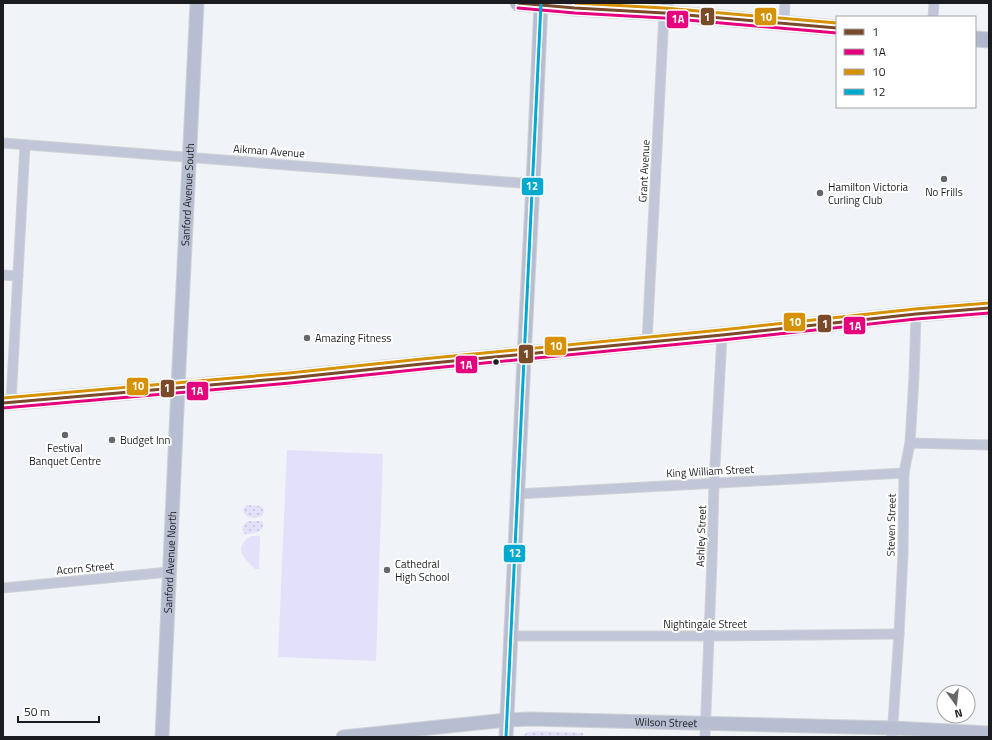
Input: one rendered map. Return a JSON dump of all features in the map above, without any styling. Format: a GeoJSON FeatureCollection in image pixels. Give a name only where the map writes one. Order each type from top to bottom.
{"type":"FeatureCollection","features":[{"type":"Feature","properties":{"kind":"main road","name":"Sanford Avenue South"},"geometry":{"type":"LineString","coordinates":[[178,387],[197,3]]}},
{"type":"Feature","properties":{"kind":"main road"},"geometry":{"type":"LineString","coordinates":[[518,3],[666,8],[836,28]]}},
{"type":"Feature","properties":{"kind":"main road"},"geometry":{"type":"LineString","coordinates":[[506,737],[541,4]]}},
{"type":"Feature","properties":{"kind":"main road"},"geometry":{"type":"LineString","coordinates":[[976,39],[989,40]]}},
{"type":"Feature","properties":{"kind":"main road"},"geometry":{"type":"LineString","coordinates":[[7,402],[289,378],[916,314],[989,308]]}},
{"type":"Feature","properties":{"kind":"main road","name":"Sanford Avenue North"},"geometry":{"type":"LineString","coordinates":[[162,737],[178,387]]}},
{"type":"Feature","properties":{"kind":"main road","name":"Wilson Street"},"geometry":{"type":"LineString","coordinates":[[343,737],[507,720],[530,719],[705,730],[989,733]]}},
{"type":"Feature","properties":{"kind":"street"},"geometry":{"type":"LineString","coordinates":[[784,23],[785,3]]}},
{"type":"Feature","properties":{"kind":"street"},"geometry":{"type":"LineString","coordinates":[[933,16],[934,3]]}},
{"type":"Feature","properties":{"kind":"street","name":"Grant Avenue"},"geometry":{"type":"LineString","coordinates":[[647,342],[666,8]]}},
{"type":"Feature","properties":{"kind":"street","name":"Aikman Avenue"},"geometry":{"type":"LineString","coordinates":[[3,143],[533,184]]}},
{"type":"Feature","properties":{"kind":"street"},"geometry":{"type":"LineString","coordinates":[[7,402],[18,276],[25,145]]}},
{"type":"Feature","properties":{"kind":"street"},"geometry":{"type":"LineString","coordinates":[[3,275],[18,276]]}},
{"type":"Feature","properties":{"kind":"street","name":"Steven Street"},"geometry":{"type":"LineString","coordinates":[[893,733],[903,547],[904,473],[910,443],[916,314]]}},
{"type":"Feature","properties":{"kind":"street","name":"Ashley Street"},"geometry":{"type":"LineString","coordinates":[[705,730],[714,483],[722,335]]}},
{"type":"Feature","properties":{"kind":"street"},"geometry":{"type":"LineString","coordinates":[[910,443],[989,445]]}},
{"type":"Feature","properties":{"kind":"street","name":"King William Street"},"geometry":{"type":"LineString","coordinates":[[518,494],[904,473]]}},
{"type":"Feature","properties":{"kind":"street","name":"Acorn Street"},"geometry":{"type":"LineString","coordinates":[[3,588],[170,572]]}},
{"type":"Feature","properties":{"kind":"street","name":"Nightingale Street"},"geometry":{"type":"LineString","coordinates":[[510,636],[899,634]]}},
{"type":"Feature","properties":{"kind":"shaded area"},"geometry":{"type":"Polygon","coordinates":[[[287,450],[383,454],[376,661],[278,657],[287,450]]]}},
{"type":"Feature","properties":{"kind":"shaded area"},"geometry":{"type":"Polygon","coordinates":[[[247,505],[261,506],[264,511],[262,516],[247,516],[243,512],[243,509],[247,505]]]}},
{"type":"Feature","properties":{"kind":"shaded area"},"geometry":{"type":"Polygon","coordinates":[[[249,521],[263,522],[262,529],[254,533],[244,534],[243,526],[249,521]]]}},
{"type":"Feature","properties":{"kind":"shaded area"},"geometry":{"type":"Polygon","coordinates":[[[251,536],[260,536],[259,569],[255,569],[247,561],[241,549],[245,540],[251,536]]]}},
{"type":"Feature","properties":{"kind":"shaded area"},"geometry":{"type":"Polygon","coordinates":[[[528,732],[583,733],[583,737],[521,737],[528,732]]]}},
{"type":"Feature","properties":{"kind":"transit line","name":"1"},"geometry":{"type":"LineString","coordinates":[[518,3],[664,13],[836,28]]}},
{"type":"Feature","properties":{"kind":"transit line","name":"12"},"geometry":{"type":"LineString","coordinates":[[506,737],[541,3]]}},
{"type":"Feature","properties":{"kind":"transit line","name":"10"},"geometry":{"type":"LineString","coordinates":[[575,3],[664,8],[836,23]]}},
{"type":"Feature","properties":{"kind":"transit line","name":"1A"},"geometry":{"type":"LineString","coordinates":[[518,8],[664,18],[836,33]]}},
{"type":"Feature","properties":{"kind":"transit line","name":"10"},"geometry":{"type":"LineString","coordinates":[[3,398],[289,373],[915,309],[989,303]]}},
{"type":"Feature","properties":{"kind":"transit line","name":"1"},"geometry":{"type":"LineString","coordinates":[[3,403],[289,378],[916,314],[989,308]]}},
{"type":"Feature","properties":{"kind":"transit line","name":"1A"},"geometry":{"type":"LineString","coordinates":[[3,408],[290,383],[916,319],[989,313]]}},
{"type":"Feature","properties":{"kind":"place","name":"No Frills"},"geometry":{"type":"Point","coordinates":[944,179]}},
{"type":"Feature","properties":{"kind":"place","name":"Hamilton Victoria Curling Club"},"geometry":{"type":"Point","coordinates":[820,193]}},
{"type":"Feature","properties":{"kind":"place","name":"Amazing Fitness"},"geometry":{"type":"Point","coordinates":[307,338]}},
{"type":"Feature","properties":{"kind":"place","name":"Festival Banquet Centre"},"geometry":{"type":"Point","coordinates":[65,435]}},
{"type":"Feature","properties":{"kind":"place","name":"Budget Inn"},"geometry":{"type":"Point","coordinates":[112,440]}},
{"type":"Feature","properties":{"kind":"place","name":"Cathedral High School"},"geometry":{"type":"Point","coordinates":[387,570]}}]}
